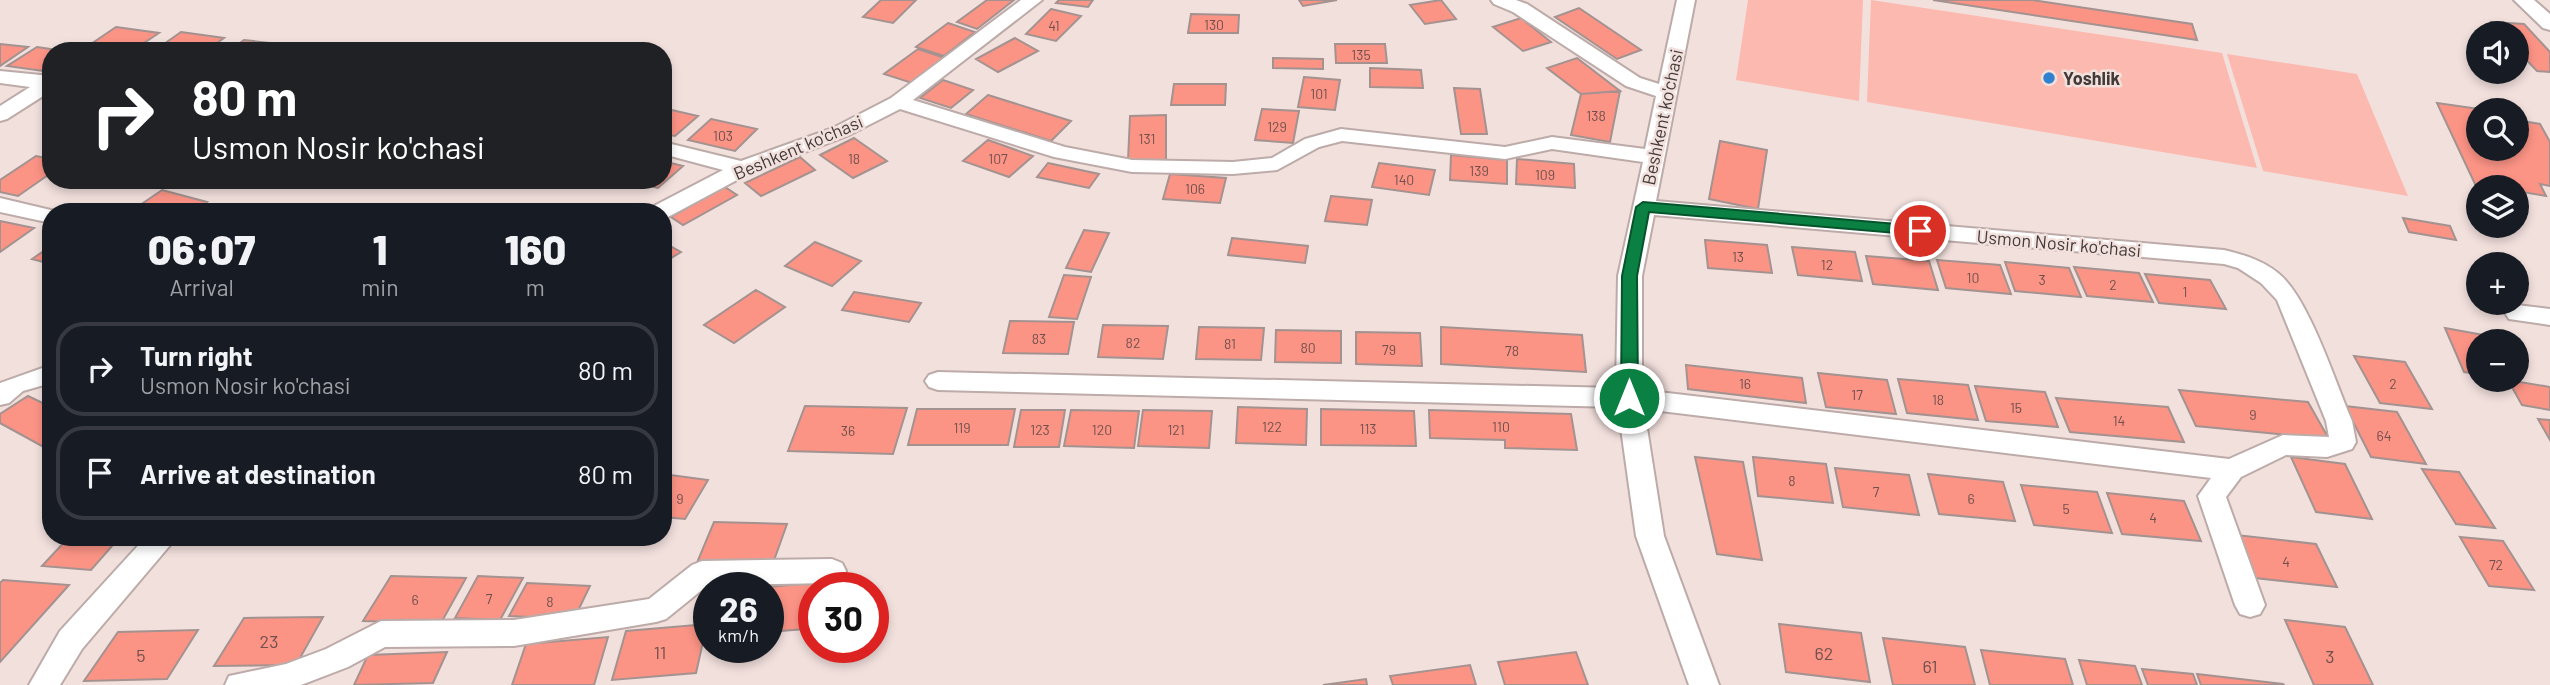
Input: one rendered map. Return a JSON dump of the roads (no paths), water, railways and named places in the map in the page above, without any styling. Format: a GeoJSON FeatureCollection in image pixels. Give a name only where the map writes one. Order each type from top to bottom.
{"type":"FeatureCollection","features":[{"type":"Feature","properties":{"kind":"street","name":"Beshkent ko'chasi"},"geometry":{"type":"LineString","coordinates":[[672,206],[742,168],[840,132],[898,102],[1033,0]]}},
{"type":"Feature","properties":{"kind":"street"},"geometry":{"type":"LineString","coordinates":[[1500,0],[1520,8],[1633,82],[1667,93]]}},
{"type":"Feature","properties":{"kind":"street","name":"Beshkent ko'chasi"},"geometry":{"type":"LineString","coordinates":[[1686,0],[1630,276],[1629,398],[1650,536],[1704,685]]}},
{"type":"Feature","properties":{"kind":"street"},"geometry":{"type":"LineString","coordinates":[[2523,0],[2550,24]]}},
{"type":"Feature","properties":{"kind":"street"},"geometry":{"type":"LineString","coordinates":[[0,77],[42,82]]}},
{"type":"Feature","properties":{"kind":"street"},"geometry":{"type":"LineString","coordinates":[[0,115],[42,88]]}},
{"type":"Feature","properties":{"kind":"street"},"geometry":{"type":"LineString","coordinates":[[898,102],[1061,153],[1132,166],[1233,168],[1277,164],[1312,143],[1340,135],[1505,153],[1552,143],[1654,157]]}},
{"type":"Feature","properties":{"kind":"street"},"geometry":{"type":"LineString","coordinates":[[672,150],[742,168]]}},
{"type":"Feature","properties":{"kind":"street"},"geometry":{"type":"LineString","coordinates":[[0,205],[42,214]]}},
{"type":"Feature","properties":{"kind":"street","name":"Usmon Nosir ko'chasi"},"geometry":{"type":"LineString","coordinates":[[1643,207],[2224,257],[2246,264],[2270,278],[2287,296],[2339,421],[2343,442],[2328,447],[2283,445],[2232,470]]}},
{"type":"Feature","properties":{"kind":"street"},"geometry":{"type":"LineString","coordinates":[[2529,314],[2550,317]]}},
{"type":"Feature","properties":{"kind":"street"},"geometry":{"type":"LineString","coordinates":[[0,396],[14,385],[42,377]]}},
{"type":"Feature","properties":{"kind":"street"},"geometry":{"type":"LineString","coordinates":[[938,381],[1629,398],[2232,470]]}},
{"type":"Feature","properties":{"kind":"street"},"geometry":{"type":"LineString","coordinates":[[2232,470],[2212,496],[2250,605]]}},
{"type":"Feature","properties":{"kind":"street"},"geometry":{"type":"LineString","coordinates":[[44,685],[71,639],[155,546]]}},
{"type":"Feature","properties":{"kind":"street"},"geometry":{"type":"LineString","coordinates":[[240,685],[287,677],[337,658],[382,634],[514,634],[656,610],[702,573],[832,571]]}},
{"type":"Feature","properties":{"kind":"place","name":"Yoshlik"},"geometry":{"type":"Point","coordinates":[2049,78]}}]}
